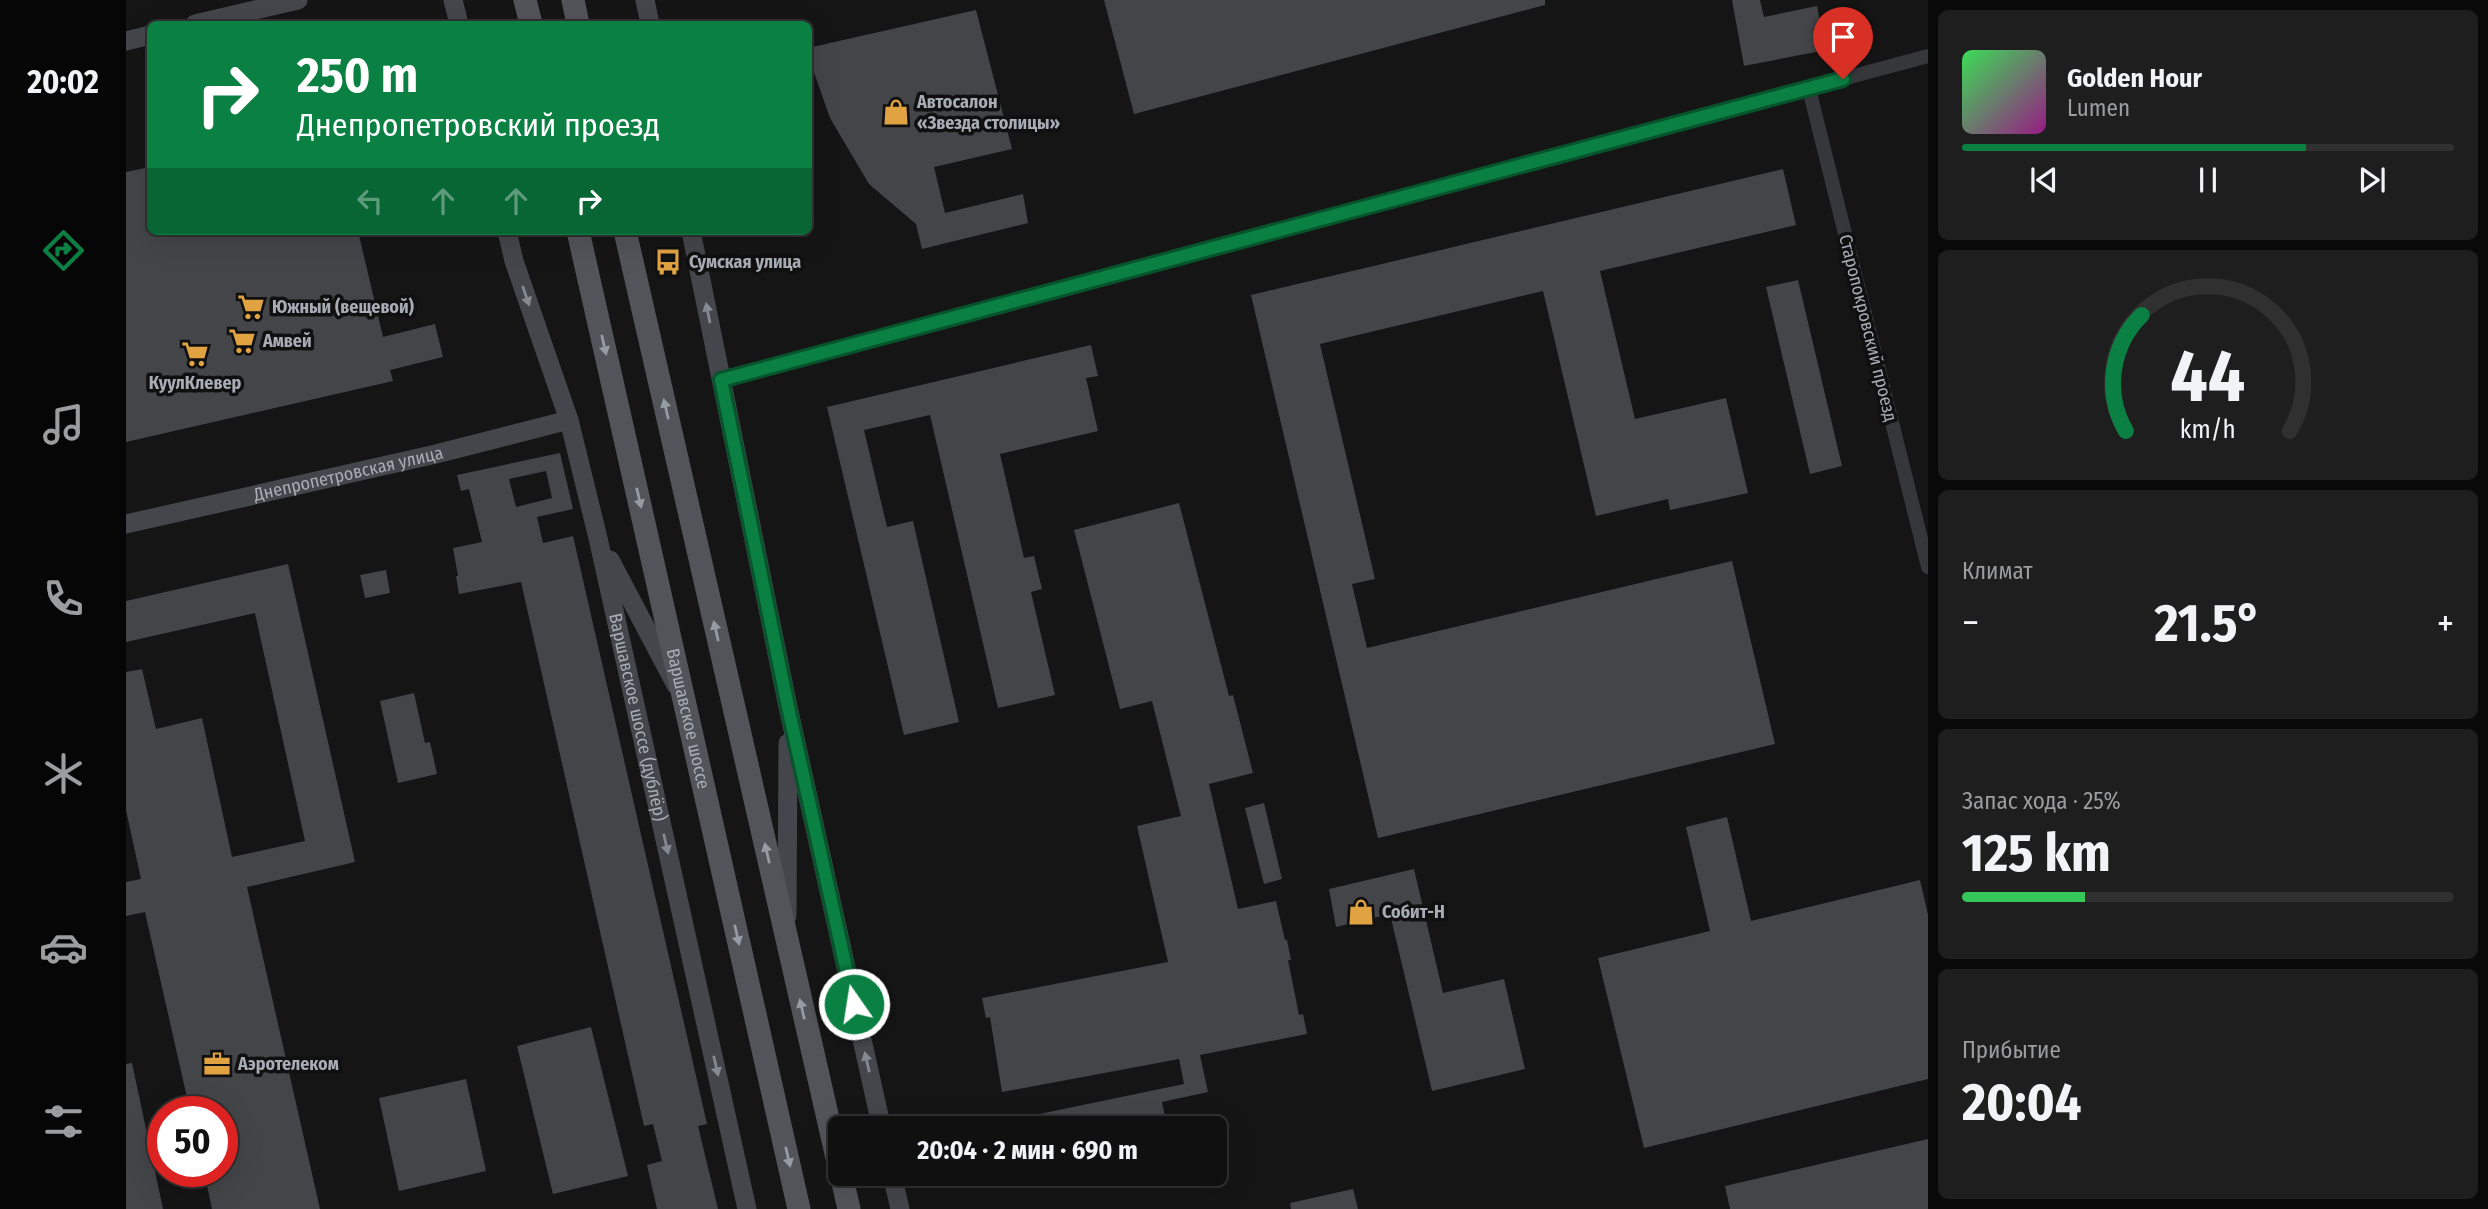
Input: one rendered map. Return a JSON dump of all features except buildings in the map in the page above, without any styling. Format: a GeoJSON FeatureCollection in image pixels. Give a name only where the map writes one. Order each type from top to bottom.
{"type":"FeatureCollection","features":[{"type":"Feature","properties":{"kind":"main road"},"geometry":{"type":"LineString","coordinates":[[208,21],[298,0]]}},
{"type":"Feature","properties":{"kind":"main road"},"geometry":{"type":"LineString","coordinates":[[453,0],[458,21]]}},
{"type":"Feature","properties":{"kind":"main road"},"geometry":{"type":"LineString","coordinates":[[525,0],[530,21]]}},
{"type":"Feature","properties":{"kind":"main road"},"geometry":{"type":"LineString","coordinates":[[573,0],[577,21]]}},
{"type":"Feature","properties":{"kind":"main road"},"geometry":{"type":"LineString","coordinates":[[645,0],[649,21]]}},
{"type":"Feature","properties":{"kind":"main road"},"geometry":{"type":"LineString","coordinates":[[126,41],[147,36]]}},
{"type":"Feature","properties":{"kind":"main road","name":"Варшавское шоссе (дублёр)"},"geometry":{"type":"LineString","coordinates":[[508,235],[514,261],[569,421],[598,538],[747,1209]]}},
{"type":"Feature","properties":{"kind":"main road","name":"Варшавское шоссе"},"geometry":{"type":"LineString","coordinates":[[579,235],[799,1209]]}},
{"type":"Feature","properties":{"kind":"main road"},"geometry":{"type":"LineString","coordinates":[[626,235],[828,1120]]}},
{"type":"Feature","properties":{"kind":"main road"},"geometry":{"type":"LineString","coordinates":[[692,235],[788,707],[879,1116]]}},
{"type":"Feature","properties":{"kind":"main road","name":"Днепропетровская улица"},"geometry":{"type":"LineString","coordinates":[[126,524],[569,421]]}},
{"type":"Feature","properties":{"kind":"main road"},"geometry":{"type":"LineString","coordinates":[[598,538],[684,701]]}},
{"type":"Feature","properties":{"kind":"main road"},"geometry":{"type":"LineString","coordinates":[[787,943],[788,707]]}},
{"type":"Feature","properties":{"kind":"main road"},"geometry":{"type":"LineString","coordinates":[[843,1186],[849,1209]]}},
{"type":"Feature","properties":{"kind":"main road"},"geometry":{"type":"LineString","coordinates":[[895,1186],[900,1209]]}},
{"type":"Feature","properties":{"kind":"street"},"geometry":{"type":"LineString","coordinates":[[721,380],[1928,56]]}},
{"type":"Feature","properties":{"kind":"street","name":"Старопокровский проезд"},"geometry":{"type":"LineString","coordinates":[[1808,89],[1928,567]]}},
{"type":"Feature","properties":{"kind":"place","name":"Автосалон «Звезда столицы»"},"geometry":{"type":"Point","coordinates":[896,112]}},
{"type":"Feature","properties":{"kind":"place","name":"Сумская улица"},"geometry":{"type":"Point","coordinates":[668,262]}},
{"type":"Feature","properties":{"kind":"place","name":"Южный (вещевой)"},"geometry":{"type":"Point","coordinates":[251,307]}},
{"type":"Feature","properties":{"kind":"place","name":"Амвей"},"geometry":{"type":"Point","coordinates":[242,341]}},
{"type":"Feature","properties":{"kind":"place","name":"КуулКлевер"},"geometry":{"type":"Point","coordinates":[195,354]}},
{"type":"Feature","properties":{"kind":"place","name":"Собит-Н"},"geometry":{"type":"Point","coordinates":[1361,912]}},
{"type":"Feature","properties":{"kind":"place","name":"Аэротелеком"},"geometry":{"type":"Point","coordinates":[217,1064]}},
{"type":"Feature","properties":{"kind":"route"},"geometry":{"type":"LineString","coordinates":[[854,1004],[788,707],[721,380],[1843,79]]}}]}
